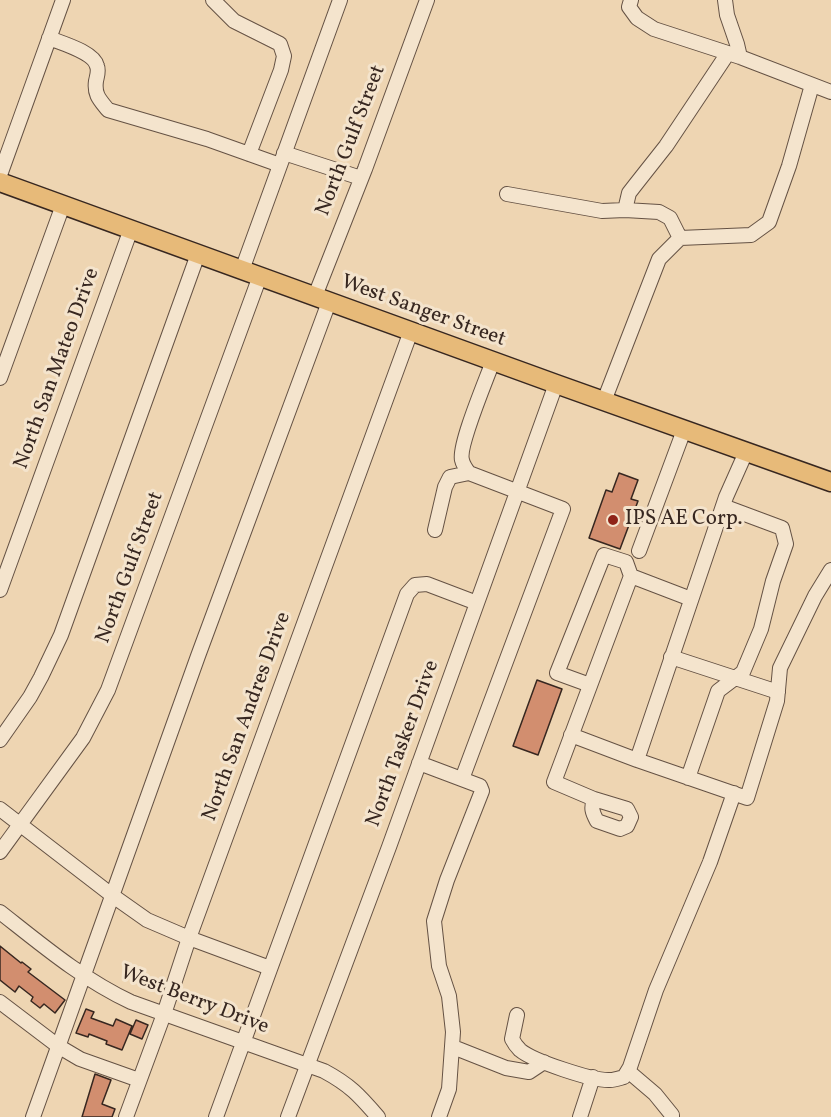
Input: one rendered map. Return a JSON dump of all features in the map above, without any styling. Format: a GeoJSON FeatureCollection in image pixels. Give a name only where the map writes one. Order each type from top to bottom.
{"type":"FeatureCollection","features":[{"type":"Feature","properties":{"kind":"main road","name":"West Sanger Street"},"geometry":{"type":"LineString","coordinates":[[0,182],[831,482]]}},
{"type":"Feature","properties":{"kind":"street"},"geometry":{"type":"LineString","coordinates":[[0,175],[63,0]]}},
{"type":"Feature","properties":{"kind":"street"},"geometry":{"type":"LineString","coordinates":[[213,0],[234,21],[280,44],[284,56],[281,70],[249,154]]}},
{"type":"Feature","properties":{"kind":"street"},"geometry":{"type":"LineString","coordinates":[[242,270],[340,0]]}},
{"type":"Feature","properties":{"kind":"street","name":"North Gulf Street"},"geometry":{"type":"LineString","coordinates":[[33,1117],[198,656],[322,299],[361,178],[427,0]]}},
{"type":"Feature","properties":{"kind":"street"},"geometry":{"type":"LineString","coordinates":[[631,0],[629,7],[637,18],[654,29],[734,55],[831,92]]}},
{"type":"Feature","properties":{"kind":"street"},"geometry":{"type":"LineString","coordinates":[[626,210],[630,193],[636,183],[734,55],[737,45],[727,15],[725,0]]}},
{"type":"Feature","properties":{"kind":"street"},"geometry":{"type":"LineString","coordinates":[[49,38],[84,53],[97,64],[94,89],[108,110],[207,139],[249,154],[282,159],[361,178]]}},
{"type":"Feature","properties":{"kind":"street"},"geometry":{"type":"LineString","coordinates":[[604,401],[659,259],[680,238],[751,235],[769,222],[789,166],[812,85]]}},
{"type":"Feature","properties":{"kind":"street"},"geometry":{"type":"LineString","coordinates":[[507,194],[595,210],[659,212],[670,218],[680,238]]}},
{"type":"Feature","properties":{"kind":"street"},"geometry":{"type":"LineString","coordinates":[[0,378],[63,205]]}},
{"type":"Feature","properties":{"kind":"street","name":"North San Mateo Drive"},"geometry":{"type":"LineString","coordinates":[[0,590],[131,230]]}},
{"type":"Feature","properties":{"kind":"street"},"geometry":{"type":"LineString","coordinates":[[0,740],[30,697],[61,635],[198,254]]}},
{"type":"Feature","properties":{"kind":"street","name":"North Gulf Street"},"geometry":{"type":"LineString","coordinates":[[0,852],[83,738],[108,690],[260,276]]}},
{"type":"Feature","properties":{"kind":"street","name":"North San Andres Drive"},"geometry":{"type":"LineString","coordinates":[[126,1117],[411,331]]}},
{"type":"Feature","properties":{"kind":"street"},"geometry":{"type":"LineString","coordinates":[[469,473],[462,462],[461,454],[494,361]]}},
{"type":"Feature","properties":{"kind":"street","name":"North Tasker Drive"},"geometry":{"type":"LineString","coordinates":[[288,1117],[420,762],[556,384]]}},
{"type":"Feature","properties":{"kind":"street"},"geometry":{"type":"LineString","coordinates":[[639,551],[684,430]]}},
{"type":"Feature","properties":{"kind":"street"},"geometry":{"type":"LineString","coordinates":[[637,760],[723,506],[746,452]]}},
{"type":"Feature","properties":{"kind":"street"},"geometry":{"type":"LineString","coordinates":[[435,530],[445,487],[450,477],[469,473],[563,509],[462,779]]}},
{"type":"Feature","properties":{"kind":"street"},"geometry":{"type":"LineString","coordinates":[[688,778],[718,691],[743,672],[761,629],[773,581],[786,544],[782,528],[723,506]]}},
{"type":"Feature","properties":{"kind":"street"},"geometry":{"type":"LineString","coordinates":[[590,685],[557,673],[604,555],[626,562],[632,576],[554,782],[594,798]]}},
{"type":"Feature","properties":{"kind":"street"},"geometry":{"type":"LineString","coordinates":[[571,735],[747,798],[777,701],[780,668],[815,596],[831,570]]}},
{"type":"Feature","properties":{"kind":"street"},"geometry":{"type":"LineString","coordinates":[[632,576],[691,599]]}},
{"type":"Feature","properties":{"kind":"street"},"geometry":{"type":"LineString","coordinates":[[216,1117],[407,594],[415,585],[427,584],[477,603]]}},
{"type":"Feature","properties":{"kind":"street"},"geometry":{"type":"LineString","coordinates":[[671,657],[778,692]]}},
{"type":"Feature","properties":{"kind":"street"},"geometry":{"type":"LineString","coordinates":[[420,762],[480,786],[482,791],[447,880],[434,921],[439,966],[449,996],[453,1032],[449,1089],[439,1117]]}},
{"type":"Feature","properties":{"kind":"street"},"geometry":{"type":"LineString","coordinates":[[517,1015],[512,1039],[518,1049],[531,1057],[593,1077],[609,1080],[624,1077],[630,1067],[656,990],[710,862],[734,794]]}},
{"type":"Feature","properties":{"kind":"street"},"geometry":{"type":"LineString","coordinates":[[0,809],[147,920],[270,968]]}},
{"type":"Feature","properties":{"kind":"street","name":"West Berry Drive"},"geometry":{"type":"LineString","coordinates":[[0,912],[106,990],[131,1002],[324,1071],[357,1092],[366,1111],[378,1117]]}},
{"type":"Feature","properties":{"kind":"street"},"geometry":{"type":"LineString","coordinates":[[0,1002],[58,1046],[80,1059],[139,1080]]}},
{"type":"Feature","properties":{"kind":"street"},"geometry":{"type":"LineString","coordinates":[[453,1047],[506,1068],[529,1072],[544,1062]]}},
{"type":"Feature","properties":{"kind":"street"},"geometry":{"type":"LineString","coordinates":[[628,1071],[656,1094],[672,1117]]}},
{"type":"Feature","properties":{"kind":"street"},"geometry":{"type":"LineString","coordinates":[[580,1117],[593,1077]]}},
{"type":"Feature","properties":{"kind":"building","name":"IPS AE Corp."},"geometry":{"type":"Polygon","coordinates":[[[619,473],[638,480],[631,499],[638,501],[620,549],[589,538],[606,490],[612,492],[619,473]]]}},
{"type":"Feature","properties":{"kind":"building"},"geometry":{"type":"Polygon","coordinates":[[[537,680],[562,689],[538,755],[513,746],[537,680]]]}},
{"type":"Feature","properties":{"kind":"building"},"geometry":{"type":"Polygon","coordinates":[[[0,946],[31,969],[28,972],[65,1000],[55,1013],[44,1004],[40,1008],[31,1001],[33,997],[19,986],[15,992],[0,980],[0,946]]]}},
{"type":"Feature","properties":{"kind":"building"},"geometry":{"type":"Polygon","coordinates":[[[86,1009],[94,1012],[91,1018],[113,1026],[116,1019],[132,1026],[122,1050],[89,1034],[88,1037],[76,1033],[86,1009]]]}},
{"type":"Feature","properties":{"kind":"building"},"geometry":{"type":"Polygon","coordinates":[[[136,1020],[148,1025],[142,1039],[130,1034],[136,1020]]]}},
{"type":"Feature","properties":{"kind":"building"},"geometry":{"type":"Polygon","coordinates":[[[95,1074],[111,1080],[102,1104],[115,1109],[112,1117],[82,1117],[95,1074]]]}},
{"type":"Feature","properties":{"kind":"place","name":"IPS AE Corp."},"geometry":{"type":"Point","coordinates":[613,520]}}]}
